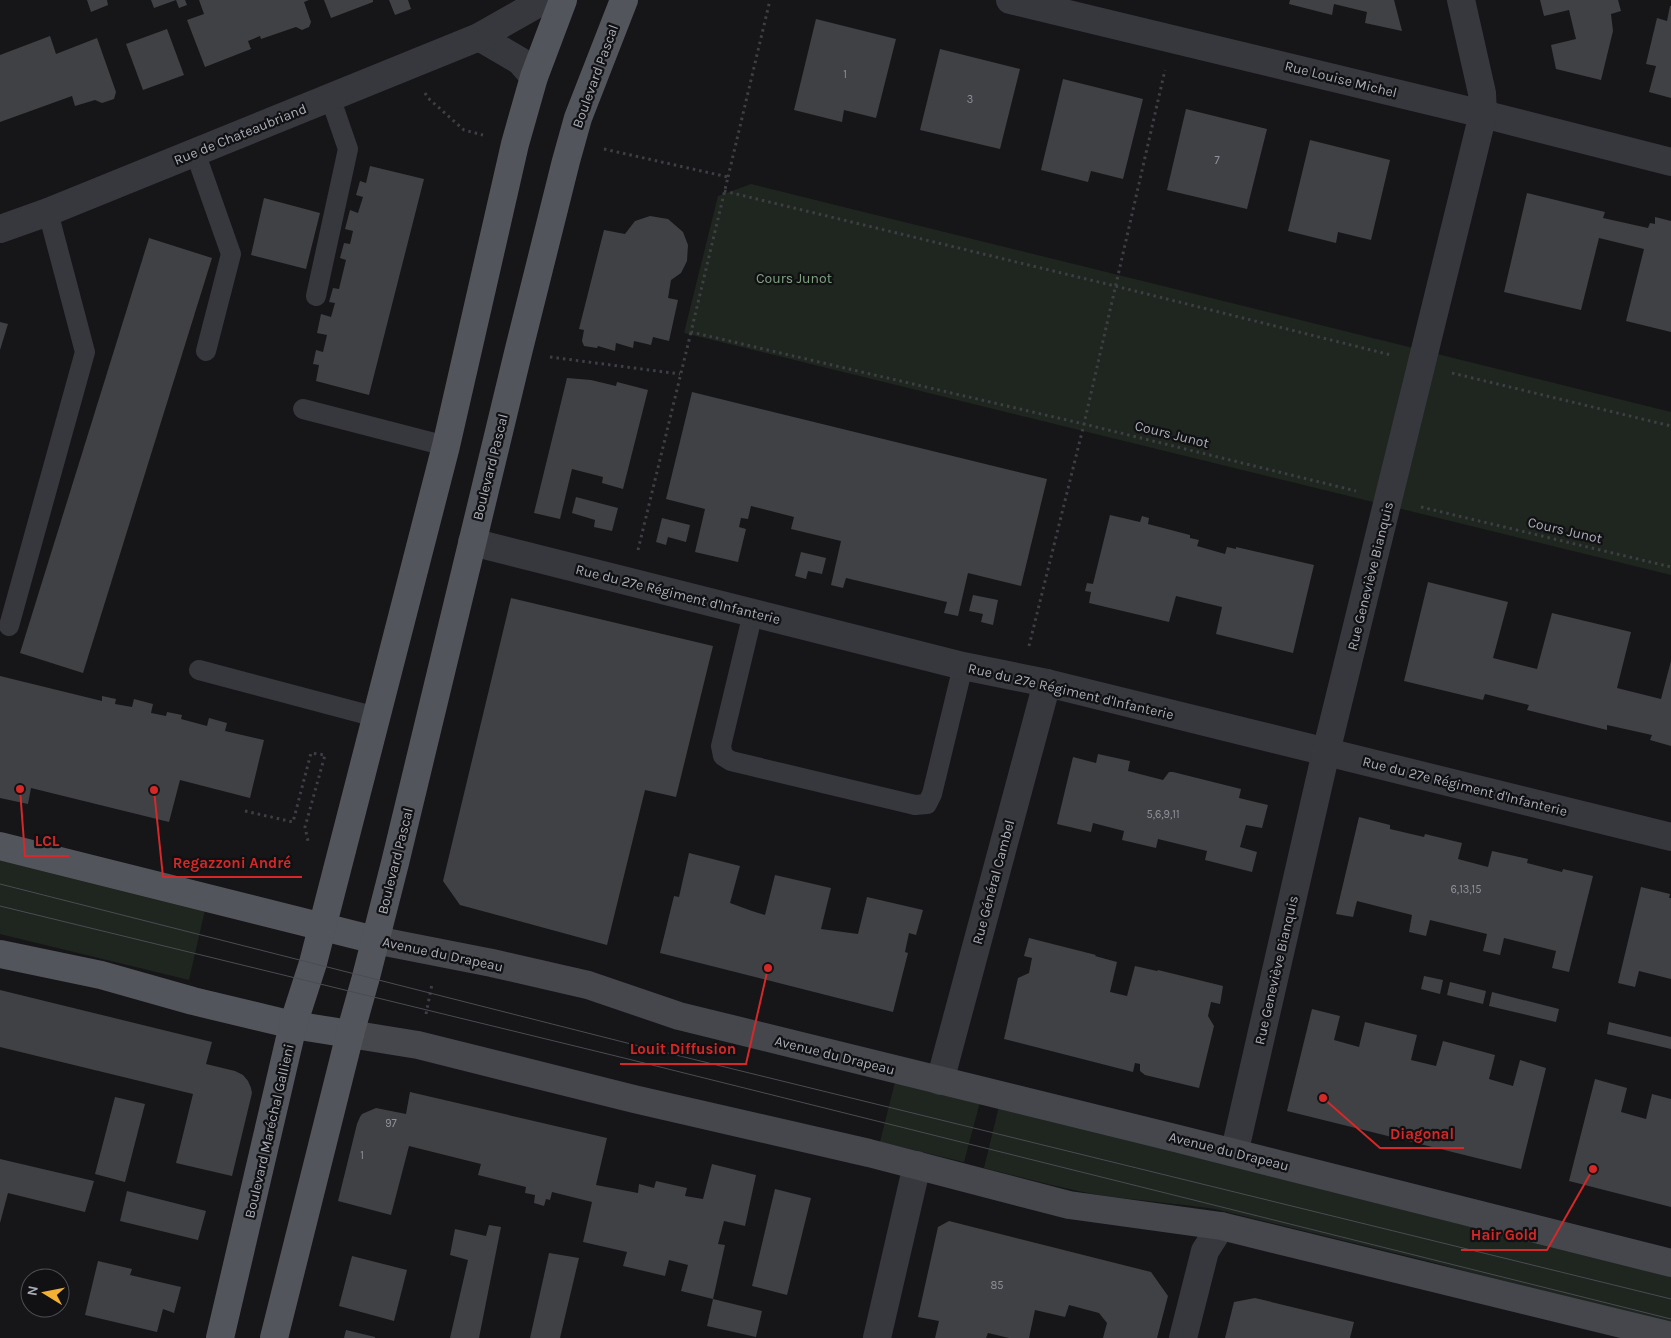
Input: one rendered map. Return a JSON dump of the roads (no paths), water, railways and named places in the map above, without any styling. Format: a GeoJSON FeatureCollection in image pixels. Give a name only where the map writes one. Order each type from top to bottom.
{"type":"FeatureCollection","features":[{"type":"Feature","properties":{"kind":"main road"},"geometry":{"type":"LineString","coordinates":[[322,926],[446,446],[515,144],[534,78],[563,0]]}},
{"type":"Feature","properties":{"kind":"main road","name":"Boulevard Pascal"},"geometry":{"type":"LineString","coordinates":[[375,940],[518,353],[578,118],[624,0]]}},
{"type":"Feature","properties":{"kind":"main road","name":"Avenue du Drapeau"},"geometry":{"type":"LineString","coordinates":[[0,846],[375,940],[588,985],[679,1016],[1671,1262]]}},
{"type":"Feature","properties":{"kind":"main road","name":"Boulevard Maréchal Gallieni"},"geometry":{"type":"LineString","coordinates":[[220,1338],[293,1025],[313,963],[322,926]]}},
{"type":"Feature","properties":{"kind":"main road"},"geometry":{"type":"LineString","coordinates":[[274,1338],[375,940]]}},
{"type":"Feature","properties":{"kind":"main road"},"geometry":{"type":"LineString","coordinates":[[0,954],[101,975],[193,1001],[293,1025],[418,1045],[634,1099],[917,1165],[1069,1205],[1221,1226],[1671,1336]]}},
{"type":"Feature","properties":{"kind":"street"},"geometry":{"type":"LineString","coordinates":[[507,0],[479,37],[520,61],[534,78]]}},
{"type":"Feature","properties":{"kind":"street","name":"Rue de Chateaubriand"},"geometry":{"type":"LineString","coordinates":[[0,229],[48,212],[479,37],[544,0]]}},
{"type":"Feature","properties":{"kind":"street","name":"Rue Louise Michel"},"geometry":{"type":"LineString","coordinates":[[1010,0],[1483,114],[1671,162]]}},
{"type":"Feature","properties":{"kind":"street","name":"Rue Geneviève Bianquis"},"geometry":{"type":"LineString","coordinates":[[1233,1152],[1326,752],[1483,114],[1482,93],[1461,0]]}},
{"type":"Feature","properties":{"kind":"street","name":"Rue du 27e Régiment d'Infanterie"},"geometry":{"type":"LineString","coordinates":[[472,542],[963,666],[1034,681],[1671,837]]}},
{"type":"Feature","properties":{"kind":"street","name":"Rue Général Cambel"},"geometry":{"type":"LineString","coordinates":[[940,1081],[1034,681]]}},
{"type":"Feature","properties":{"kind":"street"},"geometry":{"type":"LineString","coordinates":[[877,1338],[917,1165]]}},
{"type":"Feature","properties":{"kind":"street"},"geometry":{"type":"LineString","coordinates":[[1184,1338],[1205,1250],[1221,1226]]}},
{"type":"Feature","properties":{"kind":"lane"},"geometry":{"type":"LineString","coordinates":[[316,296],[348,149],[330,97]]}},
{"type":"Feature","properties":{"kind":"lane"},"geometry":{"type":"LineString","coordinates":[[195,152],[232,254],[206,351]]}},
{"type":"Feature","properties":{"kind":"lane"},"geometry":{"type":"LineString","coordinates":[[9,626],[85,352],[48,212]]}},
{"type":"Feature","properties":{"kind":"lane"},"geometry":{"type":"LineString","coordinates":[[303,409],[446,446]]}},
{"type":"Feature","properties":{"kind":"lane"},"geometry":{"type":"LineString","coordinates":[[753,613],[721,746],[723,756],[731,761],[916,805],[927,804],[932,794],[963,666]]}},
{"type":"Feature","properties":{"kind":"lane"},"geometry":{"type":"LineString","coordinates":[[199,670],[376,717]]}},
{"type":"Feature","properties":{"kind":"tram line"},"geometry":{"type":"LineString","coordinates":[[0,884],[627,1043],[1671,1299]]}},
{"type":"Feature","properties":{"kind":"tram line"},"geometry":{"type":"LineString","coordinates":[[0,906],[624,1058],[1671,1319]]}},
{"type":"Feature","properties":{"kind":"place","name":"LCL"},"geometry":{"type":"Point","coordinates":[20,789]}},
{"type":"Feature","properties":{"kind":"place","name":"Regazzoni André"},"geometry":{"type":"Point","coordinates":[154,790]}},
{"type":"Feature","properties":{"kind":"place","name":"Louit Diffusion"},"geometry":{"type":"Point","coordinates":[768,968]}},
{"type":"Feature","properties":{"kind":"place","name":"Diagonal"},"geometry":{"type":"Point","coordinates":[1323,1098]}},
{"type":"Feature","properties":{"kind":"place","name":"Hair Gold"},"geometry":{"type":"Point","coordinates":[1593,1169]}},
{"type":"Feature","properties":{"kind":"park label","name":"Cours Junot"},"geometry":{"type":"Point","coordinates":[794,278]}}]}
